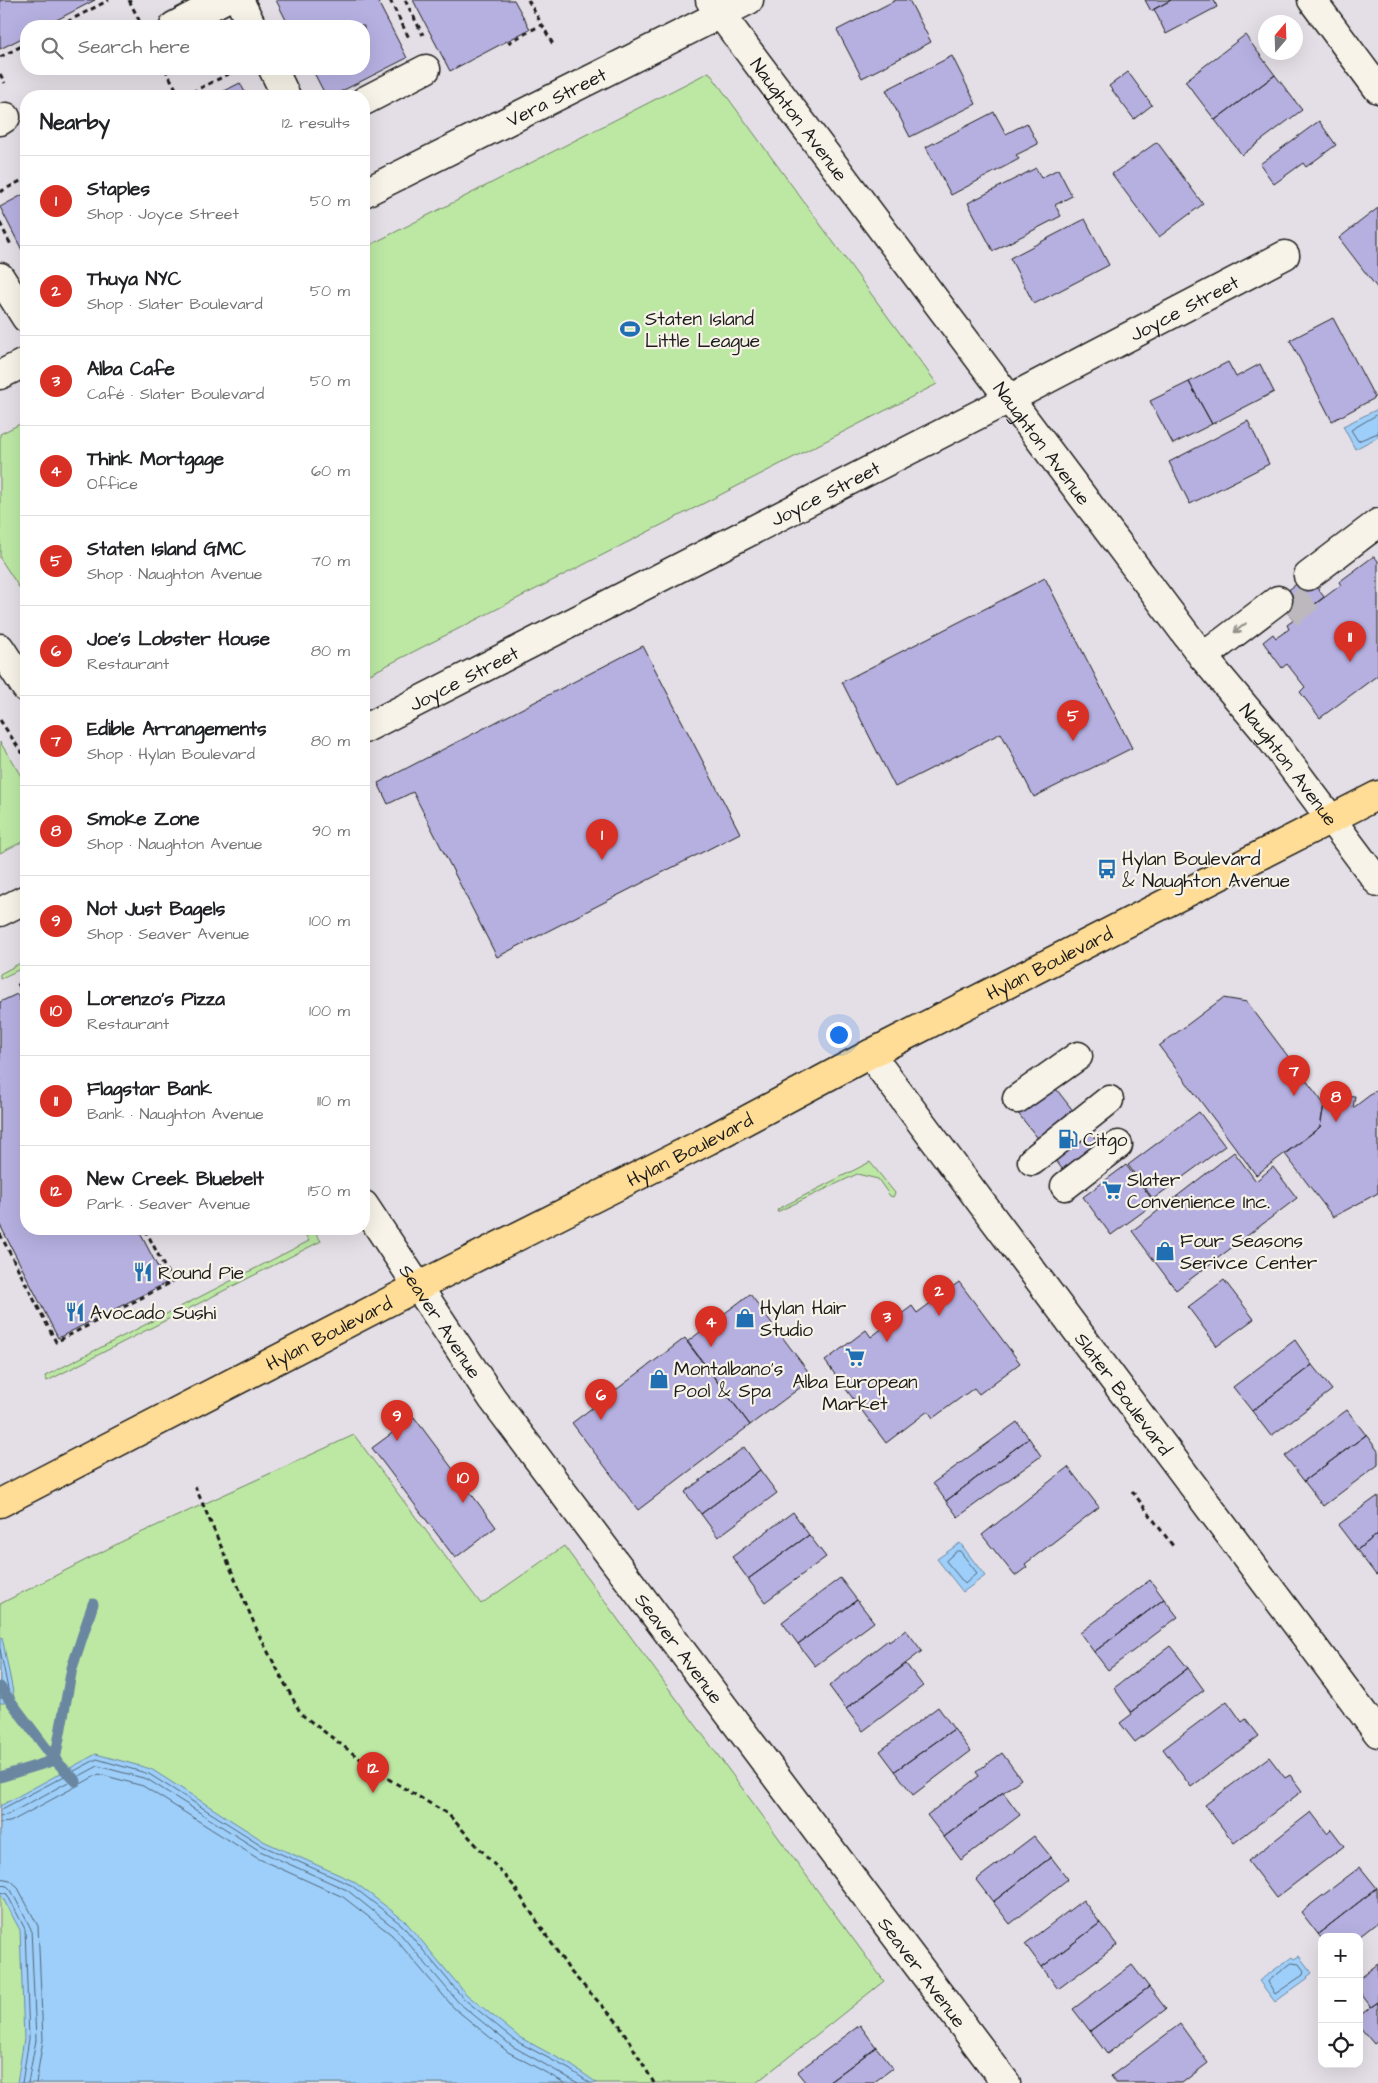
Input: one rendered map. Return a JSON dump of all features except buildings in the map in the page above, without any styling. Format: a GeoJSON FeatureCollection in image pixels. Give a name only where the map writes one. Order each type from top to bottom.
{"type":"FeatureCollection","features":[{"type":"Feature","properties":{"kind":"main road","name":"Hylan Boulevard"},"geometry":{"type":"LineString","coordinates":[[0,1503],[417,1287],[709,1140],[870,1054],[1378,795]]}},
{"type":"Feature","properties":{"kind":"street"},"geometry":{"type":"LineString","coordinates":[[185,20],[223,0]]}},
{"type":"Feature","properties":{"kind":"street"},"geometry":{"type":"LineString","coordinates":[[239,0],[249,20]]}},
{"type":"Feature","properties":{"kind":"street","name":"Vera Street"},"geometry":{"type":"LineString","coordinates":[[370,190],[715,7],[749,0]]}},
{"type":"Feature","properties":{"kind":"street"},"geometry":{"type":"LineString","coordinates":[[1312,0],[1378,89]]}},
{"type":"Feature","properties":{"kind":"street","name":"Naughton Avenue"},"geometry":{"type":"LineString","coordinates":[[715,7],[1209,664],[1265,731],[1378,882]]}},
{"type":"Feature","properties":{"kind":"street"},"geometry":{"type":"LineString","coordinates":[[370,99],[426,69]]}},
{"type":"Feature","properties":{"kind":"street"},"geometry":{"type":"LineString","coordinates":[[276,75],[283,90]]}},
{"type":"Feature","properties":{"kind":"street","name":"Joyce Street"},"geometry":{"type":"LineString","coordinates":[[370,726],[1009,399],[1285,255]]}},
{"type":"Feature","properties":{"kind":"street"},"geometry":{"type":"LineString","coordinates":[[0,277],[20,309]]}},
{"type":"Feature","properties":{"kind":"street"},"geometry":{"type":"LineString","coordinates":[[0,375],[20,365]]}},
{"type":"Feature","properties":{"kind":"street"},"geometry":{"type":"LineString","coordinates":[[1378,523],[1314,583],[1378,544]]}},
{"type":"Feature","properties":{"kind":"street"},"geometry":{"type":"LineString","coordinates":[[1209,664],[1283,607]]}},
{"type":"Feature","properties":{"kind":"street"},"geometry":{"type":"LineString","coordinates":[[0,648],[20,679]]}},
{"type":"Feature","properties":{"kind":"street"},"geometry":{"type":"LineString","coordinates":[[0,912],[20,902]]}},
{"type":"Feature","properties":{"kind":"street","name":"Slater Boulevard"},"geometry":{"type":"LineString","coordinates":[[870,1054],[1378,1733]]}},
{"type":"Feature","properties":{"kind":"street"},"geometry":{"type":"LineString","coordinates":[[1017,1099],[1078,1056]]}},
{"type":"Feature","properties":{"kind":"street"},"geometry":{"type":"LineString","coordinates":[[1032,1161],[1109,1100]]}},
{"type":"Feature","properties":{"kind":"street"},"geometry":{"type":"LineString","coordinates":[[1065,1186],[1118,1145]]}},
{"type":"Feature","properties":{"kind":"street","name":"Seaver Avenue"},"geometry":{"type":"LineString","coordinates":[[370,1214],[492,1398],[1006,2083]]}},
{"type":"Feature","properties":{"kind":"path"},"geometry":{"type":"LineString","coordinates":[[71,20],[109,0]]}},
{"type":"Feature","properties":{"kind":"path"},"geometry":{"type":"LineString","coordinates":[[129,0],[140,20]]}},
{"type":"Feature","properties":{"kind":"path"},"geometry":{"type":"LineString","coordinates":[[405,0],[427,42]]}},
{"type":"Feature","properties":{"kind":"path"},"geometry":{"type":"LineString","coordinates":[[528,0],[554,46]]}},
{"type":"Feature","properties":{"kind":"path"},"geometry":{"type":"LineString","coordinates":[[508,43],[542,25]]}},
{"type":"Feature","properties":{"kind":"path"},"geometry":{"type":"LineString","coordinates":[[0,57],[20,47]]}},
{"type":"Feature","properties":{"kind":"path"},"geometry":{"type":"LineString","coordinates":[[168,75],[177,90]]}},
{"type":"Feature","properties":{"kind":"path"},"geometry":{"type":"LineString","coordinates":[[196,90],[228,75]]}},
{"type":"Feature","properties":{"kind":"path"},"geometry":{"type":"LineString","coordinates":[[0,192],[20,181]]}},
{"type":"Feature","properties":{"kind":"path"},"geometry":{"type":"LineString","coordinates":[[0,720],[20,751]]}},
{"type":"Feature","properties":{"kind":"path"},"geometry":{"type":"LineString","coordinates":[[18,983],[20,987]]}},
{"type":"Feature","properties":{"kind":"path"},"geometry":{"type":"LineString","coordinates":[[0,1234],[56,1342],[172,1282],[147,1235]]}},
{"type":"Feature","properties":{"kind":"path"},"geometry":{"type":"LineString","coordinates":[[195,1486],[260,1637],[301,1714],[380,1774],[448,1814],[513,1885],[570,1971],[619,2024],[654,2083]]}},
{"type":"Feature","properties":{"kind":"path"},"geometry":{"type":"LineString","coordinates":[[1132,1491],[1173,1546]]}},
{"type":"Feature","properties":{"kind":"green space","name":"Staten Island Little League"},"geometry":{"type":"Polygon","coordinates":[[[709,72],[937,384],[370,674],[370,245],[709,72]]]}},
{"type":"Feature","properties":{"kind":"green space"},"geometry":{"type":"Polygon","coordinates":[[[20,424],[20,589],[0,558],[0,434],[20,424]]]}},
{"type":"Feature","properties":{"kind":"green space"},"geometry":{"type":"Polygon","coordinates":[[[0,742],[20,774],[20,843],[0,853],[0,742]]]}},
{"type":"Feature","properties":{"kind":"green space"},"geometry":{"type":"Polygon","coordinates":[[[20,963],[20,969],[0,979],[0,974],[20,963]]]}},
{"type":"Feature","properties":{"kind":"green space"},"geometry":{"type":"Polygon","coordinates":[[[870,1162],[895,1193],[893,1197],[890,1196],[878,1179],[857,1174],[777,1212],[778,1209],[870,1162]]]}},
{"type":"Feature","properties":{"kind":"green space"},"geometry":{"type":"Polygon","coordinates":[[[306,1235],[317,1235],[321,1241],[47,1381],[45,1376],[309,1241],[306,1235]]]}},
{"type":"Feature","properties":{"kind":"green space"},"geometry":{"type":"Polygon","coordinates":[[[354,1435],[481,1604],[564,1546],[884,1981],[756,2083],[0,2083],[0,1604],[123,1541],[354,1435]]]}},
{"type":"Feature","properties":{"kind":"water"},"geometry":{"type":"Polygon","coordinates":[[[1378,409],[1378,437],[1355,449],[1343,426],[1378,409]]]}},
{"type":"Feature","properties":{"kind":"water"},"geometry":{"type":"Polygon","coordinates":[[[960,1543],[985,1576],[963,1592],[937,1559],[960,1543]]]}},
{"type":"Feature","properties":{"kind":"water"},"geometry":{"type":"Polygon","coordinates":[[[2,1637],[14,1697],[7,1703],[0,1703],[0,1638],[2,1637]]]}},
{"type":"Feature","properties":{"kind":"water"},"geometry":{"type":"Polygon","coordinates":[[[96,1754],[151,1769],[265,1842],[353,1881],[405,1921],[466,1994],[519,2037],[571,2065],[597,2083],[17,2083],[24,2039],[20,1930],[0,1893],[0,1806],[96,1754]]]}},
{"type":"Feature","properties":{"kind":"water"},"geometry":{"type":"Polygon","coordinates":[[[1299,1956],[1312,1973],[1275,2002],[1259,1981],[1292,1957],[1294,1959],[1299,1956]]]}},
{"type":"Feature","properties":{"kind":"waterway"},"geometry":{"type":"LineString","coordinates":[[0,1777],[55,1760],[72,1668],[93,1604]]}},
{"type":"Feature","properties":{"kind":"waterway"},"geometry":{"type":"LineString","coordinates":[[0,1687],[55,1760],[76,1781]]}},
{"type":"Feature","properties":{"kind":"tunnel"},"geometry":{"type":"LineString","coordinates":[[1288,614],[1319,590]]}},
{"type":"Feature","properties":{"kind":"place","name":"Staten Island Little League"},"geometry":{"type":"Point","coordinates":[630,329]}},
{"type":"Feature","properties":{"kind":"place","name":"Flagstar Bank"},"geometry":{"type":"Point","coordinates":[1350,662]}},
{"type":"Feature","properties":{"kind":"place","name":"Staten Island GMC"},"geometry":{"type":"Point","coordinates":[1073,741]}},
{"type":"Feature","properties":{"kind":"place","name":"Staples"},"geometry":{"type":"Point","coordinates":[602,860]}},
{"type":"Feature","properties":{"kind":"place","name":"Hylan Boulevard & Naughton Avenue"},"geometry":{"type":"Point","coordinates":[1107,869]}},
{"type":"Feature","properties":{"kind":"place","name":"Edible Arrangements"},"geometry":{"type":"Point","coordinates":[1294,1096]}},
{"type":"Feature","properties":{"kind":"place","name":"Smoke Zone"},"geometry":{"type":"Point","coordinates":[1336,1122]}},
{"type":"Feature","properties":{"kind":"place","name":"Citgo"},"geometry":{"type":"Point","coordinates":[1068,1139]}},
{"type":"Feature","properties":{"kind":"place","name":"Slater Convenience Inc."},"geometry":{"type":"Point","coordinates":[1112,1190]}},
{"type":"Feature","properties":{"kind":"place","name":"Four Seasons Serivce Center"},"geometry":{"type":"Point","coordinates":[1165,1251]}},
{"type":"Feature","properties":{"kind":"place","name":"Round Pie"},"geometry":{"type":"Point","coordinates":[143,1272]}},
{"type":"Feature","properties":{"kind":"place","name":"Avocado Sushi"},"geometry":{"type":"Point","coordinates":[75,1312]}},
{"type":"Feature","properties":{"kind":"place","name":"Thuya NYC"},"geometry":{"type":"Point","coordinates":[939,1316]}},
{"type":"Feature","properties":{"kind":"place","name":"Hylan Hair Studio"},"geometry":{"type":"Point","coordinates":[745,1318]}},
{"type":"Feature","properties":{"kind":"place","name":"Alba Cafe"},"geometry":{"type":"Point","coordinates":[887,1342]}},
{"type":"Feature","properties":{"kind":"place","name":"Think Mortgage"},"geometry":{"type":"Point","coordinates":[711,1347]}},
{"type":"Feature","properties":{"kind":"place","name":"Alba European Market"},"geometry":{"type":"Point","coordinates":[855,1357]}},
{"type":"Feature","properties":{"kind":"place","name":"Montalbano's Pool & Spa"},"geometry":{"type":"Point","coordinates":[659,1379]}},
{"type":"Feature","properties":{"kind":"place","name":"Joe's Lobster House"},"geometry":{"type":"Point","coordinates":[601,1420]}},
{"type":"Feature","properties":{"kind":"place","name":"Not Just Bagels"},"geometry":{"type":"Point","coordinates":[397,1441]}},
{"type":"Feature","properties":{"kind":"place","name":"Lorenzo's Pizza"},"geometry":{"type":"Point","coordinates":[463,1503]}},
{"type":"Feature","properties":{"kind":"place","name":"New Creek Bluebelt"},"geometry":{"type":"Point","coordinates":[373,1793]}}]}
